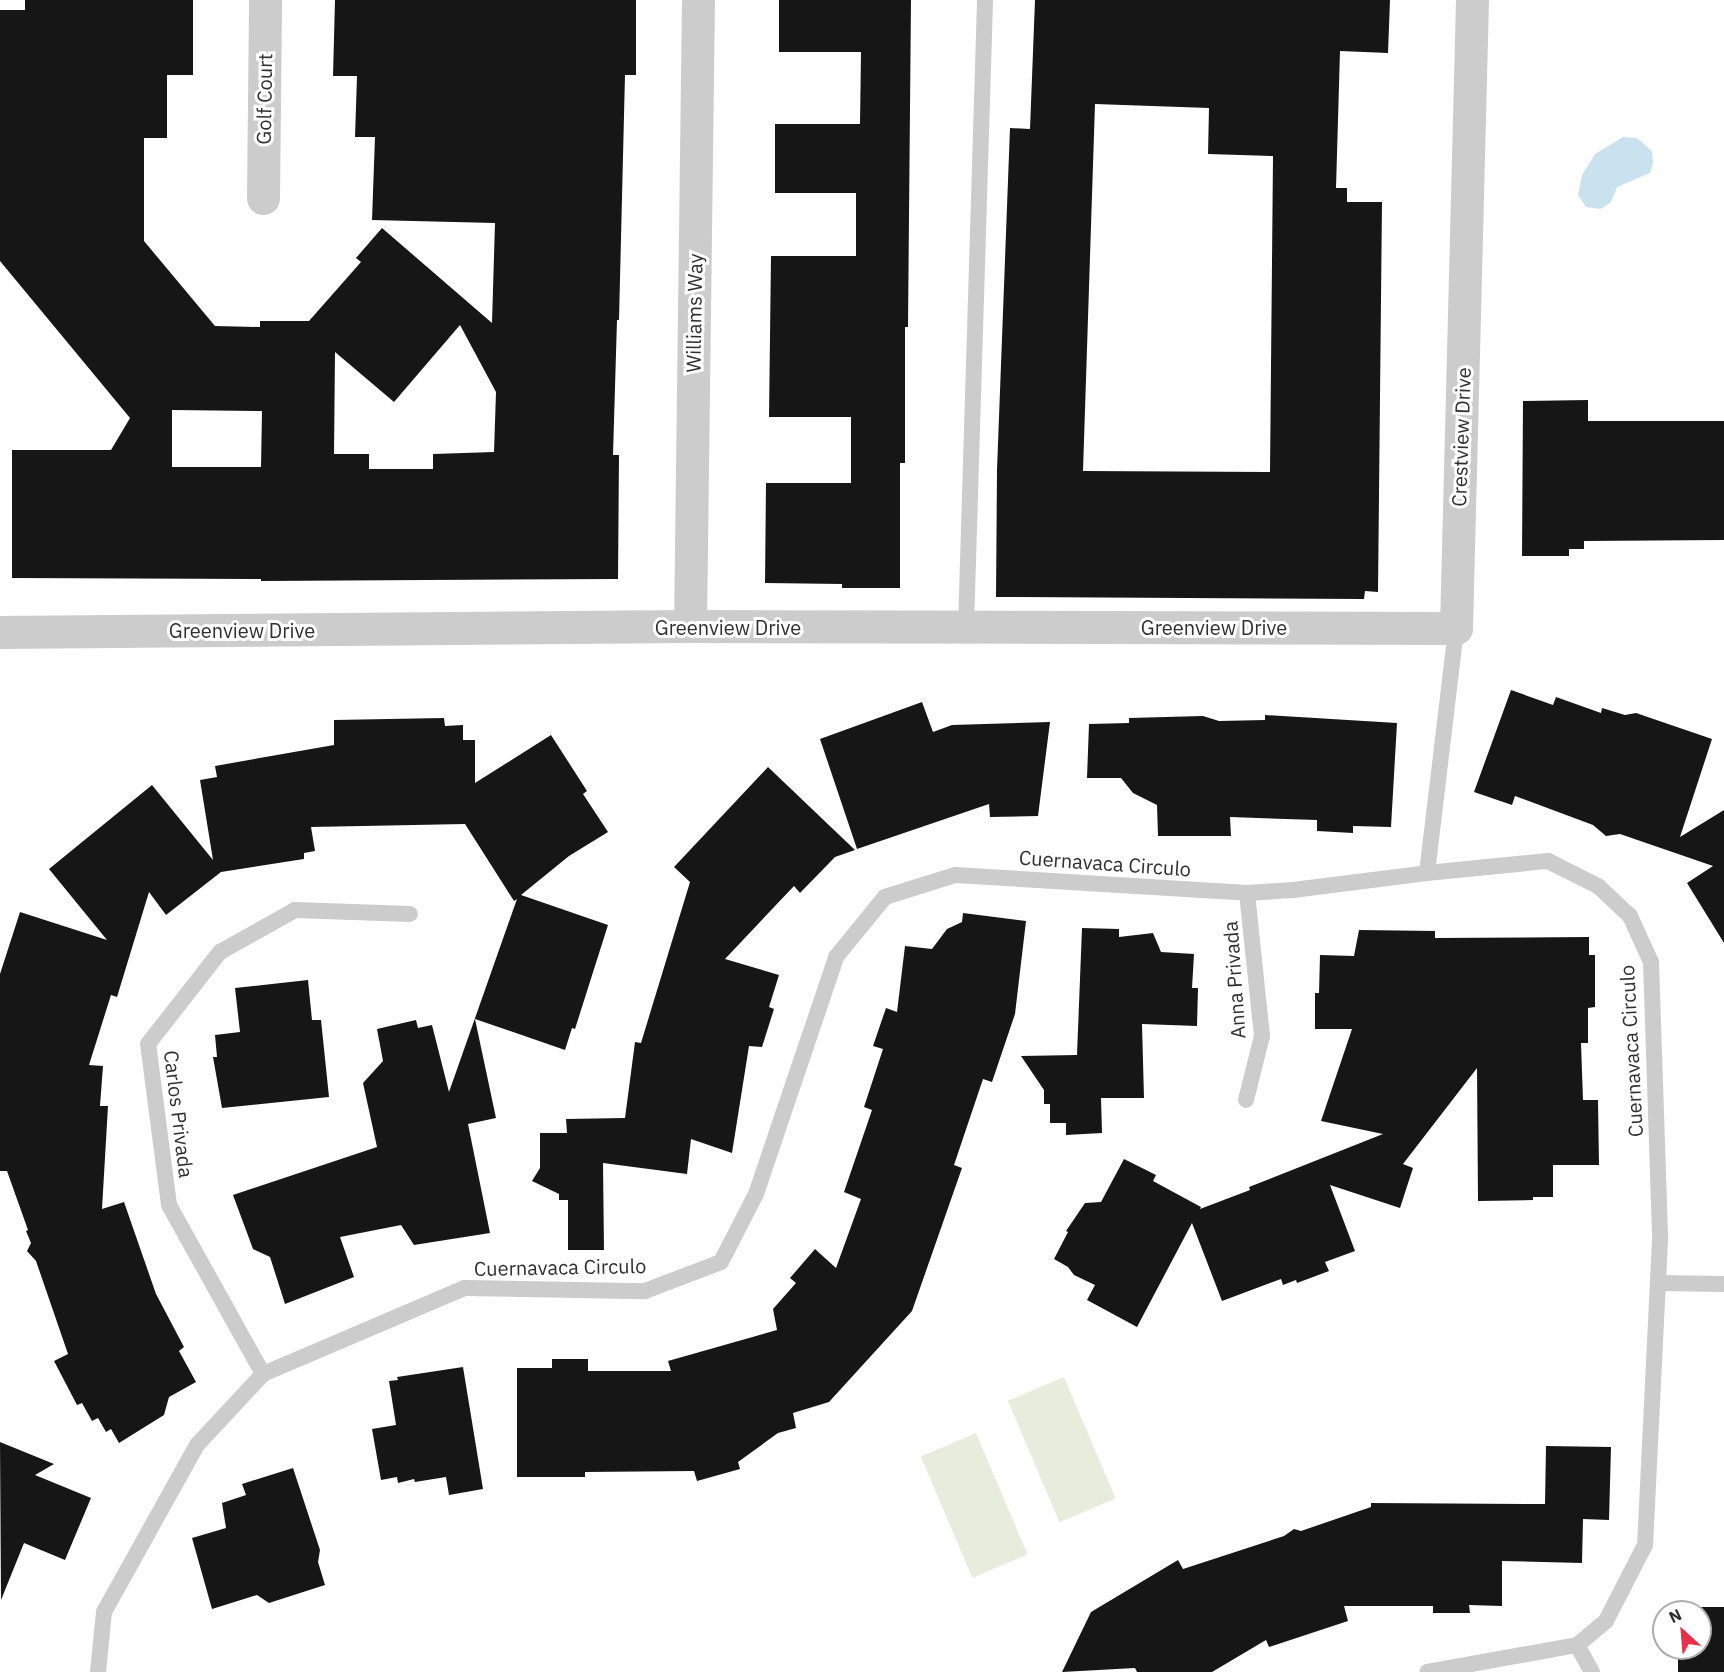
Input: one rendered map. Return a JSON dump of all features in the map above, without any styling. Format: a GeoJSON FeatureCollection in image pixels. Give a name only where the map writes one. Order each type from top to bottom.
{"type":"FeatureCollection","features":[{"type":"Feature","properties":{"kind":"street","name":"Golf Court"},"geometry":{"type":"LineString","coordinates":[[263,198],[265,0]]}},
{"type":"Feature","properties":{"kind":"street","name":"Williams Way"},"geometry":{"type":"LineString","coordinates":[[690,626],[698,0]]}},
{"type":"Feature","properties":{"kind":"street","name":"Crestview Drive"},"geometry":{"type":"LineString","coordinates":[[1456,628],[1472,0]]}},
{"type":"Feature","properties":{"kind":"street","name":"Greenview Drive"},"geometry":{"type":"LineString","coordinates":[[0,632],[690,626],[1456,628]]}},
{"type":"Feature","properties":{"kind":"lane"},"geometry":{"type":"LineString","coordinates":[[966,627],[985,0]]}},
{"type":"Feature","properties":{"kind":"lane","name":"Crestview Drive"},"geometry":{"type":"LineString","coordinates":[[1427,873],[1456,628]]}},
{"type":"Feature","properties":{"kind":"lane","name":"Cuernavaca Circulo"},"geometry":{"type":"LineString","coordinates":[[98,1672],[104,1612],[197,1445],[262,1374],[465,1288],[645,1291],[721,1262],[756,1194],[836,957],[885,897],[955,875],[1247,893],[1293,891],[1427,873],[1548,861],[1598,886],[1630,916],[1651,962],[1660,1240],[1645,1545],[1606,1621],[1577,1645],[1427,1672]]}},
{"type":"Feature","properties":{"kind":"lane","name":"Anna Privada"},"geometry":{"type":"LineString","coordinates":[[1246,1100],[1262,1036],[1247,893]]}},
{"type":"Feature","properties":{"kind":"lane","name":"Carlos Privada"},"geometry":{"type":"LineString","coordinates":[[262,1374],[169,1205],[148,1044],[220,952],[295,910],[410,914]]}},
{"type":"Feature","properties":{"kind":"lane"},"geometry":{"type":"LineString","coordinates":[[1659,1283],[1724,1284]]}},
{"type":"Feature","properties":{"kind":"lane"},"geometry":{"type":"LineString","coordinates":[[1577,1645],[1592,1672]]}},
{"type":"Feature","properties":{"kind":"green space"},"geometry":{"type":"Polygon","coordinates":[[[1064,1377],[1116,1499],[1059,1522],[1008,1401],[1064,1377]]]}},
{"type":"Feature","properties":{"kind":"green space"},"geometry":{"type":"Polygon","coordinates":[[[976,1433],[1028,1555],[972,1578],[921,1456],[976,1433]]]}},
{"type":"Feature","properties":{"kind":"water"},"geometry":{"type":"Polygon","coordinates":[[[1623,137],[1637,138],[1652,151],[1653,163],[1650,173],[1617,187],[1611,202],[1601,209],[1586,207],[1578,195],[1582,175],[1595,154],[1623,137]]]}},
{"type":"Feature","properties":{"kind":"building"},"geometry":{"type":"Polygon","coordinates":[[[25,0],[193,0],[193,75],[167,75],[167,138],[144,138],[144,241],[215,326],[260,327],[260,321],[309,321],[361,262],[356,258],[382,228],[492,323],[495,223],[372,220],[375,137],[355,137],[357,76],[333,76],[335,0],[636,0],[636,75],[625,75],[619,320],[617,320],[613,455],[619,455],[618,579],[261,581],[261,579],[12,578],[12,450],[111,450],[130,418],[0,261],[0,10],[25,10],[25,0]],[[460,325],[394,402],[335,352],[334,454],[369,454],[369,469],[433,469],[433,454],[494,452],[496,392],[460,325]],[[172,410],[172,467],[261,467],[262,411],[172,410]]]}},
{"type":"Feature","properties":{"kind":"building"},"geometry":{"type":"Polygon","coordinates":[[[779,0],[911,0],[908,327],[905,327],[905,463],[900,463],[900,588],[842,588],[842,584],[765,583],[766,483],[851,483],[851,417],[769,417],[771,256],[856,256],[856,193],[775,193],[775,124],[860,124],[861,52],[779,52],[779,0]]]}},
{"type":"Feature","properties":{"kind":"building"},"geometry":{"type":"Polygon","coordinates":[[[1035,0],[1390,0],[1388,53],[1340,51],[1336,188],[1347,188],[1347,202],[1382,202],[1378,592],[1365,591],[1364,599],[996,597],[997,470],[1010,128],[1030,129],[1035,0]],[[1095,104],[1083,471],[1270,472],[1273,156],[1208,154],[1209,108],[1095,104]]]}},
{"type":"Feature","properties":{"kind":"building"},"geometry":{"type":"Polygon","coordinates":[[[1588,400],[1588,421],[1724,421],[1724,540],[1584,541],[1584,549],[1569,549],[1569,556],[1522,556],[1523,401],[1588,400]]]}},
{"type":"Feature","properties":{"kind":"building"},"geometry":{"type":"Polygon","coordinates":[[[1511,690],[1553,705],[1556,697],[1601,713],[1602,708],[1625,715],[1636,713],[1712,739],[1680,837],[1724,810],[1724,943],[1687,883],[1713,866],[1620,834],[1606,836],[1593,825],[1515,796],[1512,805],[1474,792],[1511,690]]]}},
{"type":"Feature","properties":{"kind":"building"},"geometry":{"type":"Polygon","coordinates":[[[922,702],[933,732],[952,725],[1050,722],[1038,816],[990,817],[989,804],[857,849],[820,739],[922,702]]]}},
{"type":"Feature","properties":{"kind":"building"},"geometry":{"type":"Polygon","coordinates":[[[1265,715],[1397,723],[1391,827],[1353,826],[1353,833],[1317,831],[1317,820],[1230,817],[1231,836],[1158,836],[1157,805],[1133,793],[1121,778],[1087,778],[1089,724],[1129,723],[1129,718],[1203,716],[1219,721],[1265,720],[1265,715]]]}},
{"type":"Feature","properties":{"kind":"building"},"geometry":{"type":"Polygon","coordinates":[[[444,718],[445,726],[463,725],[463,740],[475,740],[475,783],[551,735],[587,791],[583,794],[608,832],[569,856],[521,895],[608,925],[575,1029],[572,1028],[565,1050],[475,1019],[496,1118],[468,1124],[490,1233],[414,1245],[401,1225],[340,1237],[354,1277],[285,1304],[270,1257],[253,1249],[233,1195],[377,1147],[363,1083],[383,1061],[377,1029],[416,1020],[418,1028],[432,1025],[449,1092],[517,899],[514,901],[465,824],[311,827],[315,851],[304,853],[304,859],[221,872],[166,915],[149,892],[117,997],[111,995],[89,1065],[103,1066],[100,1106],[108,1106],[102,1209],[124,1202],[156,1294],[184,1347],[179,1351],[196,1382],[169,1397],[164,1415],[119,1443],[111,1429],[106,1432],[98,1418],[92,1421],[82,1403],[77,1405],[54,1361],[68,1354],[36,1261],[27,1251],[31,1243],[26,1231],[28,1230],[7,1171],[0,1171],[0,974],[20,912],[107,940],[49,869],[152,785],[213,860],[200,780],[217,777],[215,766],[334,745],[334,720],[444,718]]]}},
{"type":"Feature","properties":{"kind":"building"},"geometry":{"type":"Polygon","coordinates":[[[768,767],[855,850],[835,857],[800,893],[794,886],[725,959],[779,975],[769,1007],[774,1009],[762,1047],[749,1046],[732,1153],[691,1139],[687,1174],[603,1163],[604,1250],[568,1250],[568,1200],[559,1200],[559,1194],[532,1181],[540,1168],[540,1133],[567,1133],[566,1119],[625,1118],[635,1042],[641,1043],[690,882],[674,867],[768,767]]]}},
{"type":"Feature","properties":{"kind":"building"},"geometry":{"type":"Polygon","coordinates":[[[963,913],[1026,921],[1015,1014],[992,1082],[983,1079],[954,1165],[962,1168],[912,1311],[829,1402],[793,1413],[796,1428],[778,1433],[738,1462],[740,1469],[697,1481],[694,1471],[585,1472],[585,1477],[517,1477],[517,1368],[552,1368],[552,1359],[588,1359],[588,1371],[671,1371],[668,1361],[777,1330],[773,1309],[796,1283],[790,1278],[815,1249],[836,1268],[861,1199],[844,1192],[872,1110],[864,1107],[883,1049],[873,1046],[886,1008],[897,1012],[905,946],[932,949],[947,929],[962,922],[963,913]]]}},
{"type":"Feature","properties":{"kind":"building"},"geometry":{"type":"Polygon","coordinates":[[[1082,928],[1119,929],[1119,937],[1153,933],[1161,952],[1194,954],[1192,988],[1198,988],[1197,1026],[1142,1024],[1144,1098],[1101,1098],[1102,1133],[1066,1135],[1066,1123],[1050,1123],[1050,1104],[1044,1104],[1044,1090],[1021,1056],[1077,1055],[1082,928]]]}},
{"type":"Feature","properties":{"kind":"building"},"geometry":{"type":"Polygon","coordinates":[[[1359,930],[1435,931],[1435,938],[1589,937],[1589,955],[1595,955],[1595,1007],[1588,1008],[1588,1043],[1581,1043],[1583,1100],[1598,1100],[1599,1165],[1553,1165],[1553,1197],[1533,1197],[1533,1200],[1478,1201],[1477,1068],[1403,1164],[1413,1168],[1400,1208],[1330,1185],[1355,1251],[1325,1262],[1329,1271],[1297,1283],[1296,1280],[1283,1285],[1281,1279],[1222,1301],[1192,1223],[1137,1327],[1087,1300],[1095,1285],[1074,1275],[1068,1267],[1054,1259],[1068,1232],[1066,1231],[1085,1203],[1101,1202],[1124,1159],[1156,1175],[1153,1181],[1201,1207],[1200,1209],[1383,1134],[1321,1121],[1352,1029],[1315,1029],[1315,993],[1319,993],[1320,955],[1354,956],[1359,930]]]}},
{"type":"Feature","properties":{"kind":"building"},"geometry":{"type":"Polygon","coordinates":[[[308,980],[312,1020],[321,1020],[329,1097],[222,1108],[213,1057],[217,1057],[215,1035],[240,1032],[235,988],[308,980]]]}},
{"type":"Feature","properties":{"kind":"building"},"geometry":{"type":"Polygon","coordinates":[[[463,1367],[483,1489],[449,1495],[446,1477],[415,1482],[414,1479],[398,1483],[397,1477],[381,1480],[372,1429],[396,1425],[389,1381],[398,1380],[397,1377],[463,1367]]]}},
{"type":"Feature","properties":{"kind":"building"},"geometry":{"type":"Polygon","coordinates":[[[0,1442],[54,1464],[35,1475],[91,1498],[65,1560],[24,1543],[1,1600],[0,1442]]]}},
{"type":"Feature","properties":{"kind":"building"},"geometry":{"type":"Polygon","coordinates":[[[1546,1446],[1611,1447],[1609,1520],[1583,1519],[1582,1563],[1502,1561],[1502,1606],[1469,1605],[1470,1613],[1433,1613],[1433,1606],[1344,1606],[1348,1621],[1269,1647],[1266,1640],[1212,1672],[1137,1672],[1135,1668],[1062,1672],[1091,1612],[1178,1560],[1183,1569],[1284,1536],[1294,1529],[1301,1531],[1371,1507],[1371,1503],[1545,1504],[1546,1446]]]}},
{"type":"Feature","properties":{"kind":"building"},"geometry":{"type":"Polygon","coordinates":[[[293,1468],[320,1550],[318,1562],[325,1585],[269,1603],[257,1595],[212,1609],[192,1538],[226,1528],[222,1503],[246,1495],[242,1484],[293,1468]]]}},
{"type":"Feature","properties":{"kind":"building"},"geometry":{"type":"Polygon","coordinates":[[[1712,1607],[1724,1607],[1724,1672],[1678,1672],[1678,1660],[1712,1660],[1712,1607]]]}}]}
